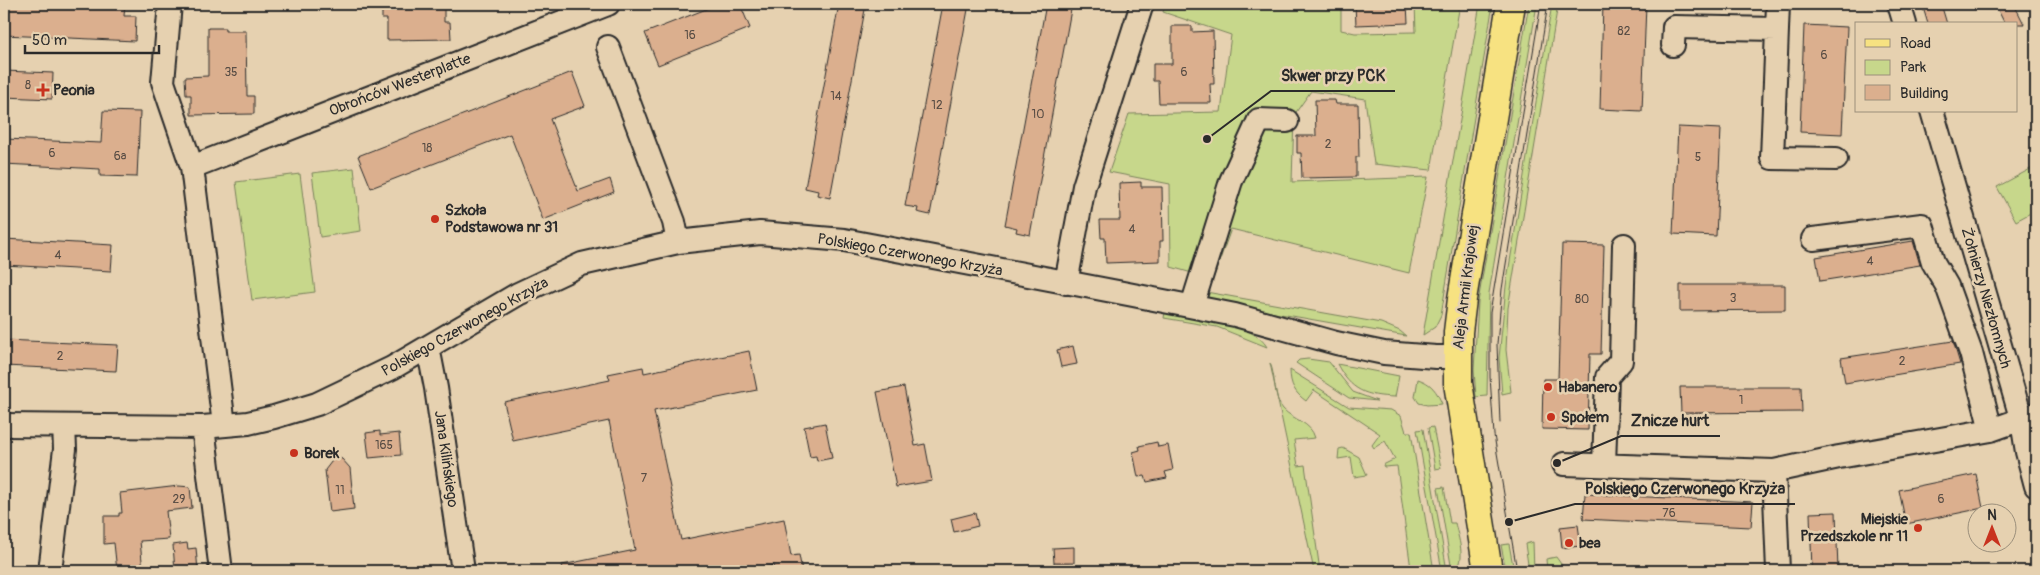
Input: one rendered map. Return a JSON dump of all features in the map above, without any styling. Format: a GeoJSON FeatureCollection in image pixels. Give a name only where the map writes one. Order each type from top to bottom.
{"type":"FeatureCollection","features":[{"type":"Feature","properties":{"kind":"main road","name":"Aleja Armii Krajowej"},"geometry":{"type":"LineString","coordinates":[[1488,571],[1461,405],[1457,357],[1458,332],[1511,4]]}},
{"type":"Feature","properties":{"kind":"street"},"geometry":{"type":"LineString","coordinates":[[170,4],[162,82],[192,167],[213,426],[221,571]]}},
{"type":"Feature","properties":{"kind":"street","name":"Obrońców Westerplatte"},"geometry":{"type":"LineString","coordinates":[[192,167],[608,4]]}},
{"type":"Feature","properties":{"kind":"street"},"geometry":{"type":"LineString","coordinates":[[1066,283],[1084,186],[1142,4]]}},
{"type":"Feature","properties":{"kind":"street"},"geometry":{"type":"LineString","coordinates":[[1778,4],[1772,158],[1836,159]]}},
{"type":"Feature","properties":{"kind":"street"},"geometry":{"type":"LineString","coordinates":[[1900,4],[1904,22]]}},
{"type":"Feature","properties":{"kind":"street"},"geometry":{"type":"LineString","coordinates":[[1673,45],[1674,27],[1777,29]]}},
{"type":"Feature","properties":{"kind":"street"},"geometry":{"type":"LineString","coordinates":[[608,46],[674,222],[678,242]]}},
{"type":"Feature","properties":{"kind":"street","name":"Żołnierzy Niezłomnych"},"geometry":{"type":"LineString","coordinates":[[1932,112],[2029,417],[2027,452],[2036,486]]}},
{"type":"Feature","properties":{"kind":"street"},"geometry":{"type":"LineString","coordinates":[[1192,306],[1231,181],[1259,120],[1287,121]]}},
{"type":"Feature","properties":{"kind":"street"},"geometry":{"type":"LineString","coordinates":[[1813,239],[1922,225],[1933,262],[1947,286],[1968,344],[1991,430]]}},
{"type":"Feature","properties":{"kind":"street","name":"Polskiego Czerwonego Krzyża"},"geometry":{"type":"LineString","coordinates":[[4,425],[213,426],[274,417],[318,404],[392,368],[518,294],[582,264],[678,242],[760,233],[844,240],[1192,306],[1235,315],[1336,343],[1384,353],[1457,357]]}},
{"type":"Feature","properties":{"kind":"street"},"geometry":{"type":"LineString","coordinates":[[1604,465],[1607,377],[1621,361],[1624,245]]}},
{"type":"Feature","properties":{"kind":"street","name":"Jana Kilińskiego"},"geometry":{"type":"LineString","coordinates":[[428,348],[436,388],[463,571]]}},
{"type":"Feature","properties":{"kind":"street"},"geometry":{"type":"LineString","coordinates":[[1564,464],[1774,471],[1839,457],[1991,430],[2029,417]]}},
{"type":"Feature","properties":{"kind":"street"},"geometry":{"type":"LineString","coordinates":[[50,571],[65,449],[64,426]]}},
{"type":"Feature","properties":{"kind":"street"},"geometry":{"type":"LineString","coordinates":[[1774,471],[1778,571]]}},
{"type":"Feature","properties":{"kind":"green space"},"geometry":{"type":"Polygon","coordinates":[[[1165,4],[1341,4],[1341,30],[1355,33],[1416,32],[1415,4],[1460,4],[1431,170],[1374,164],[1365,99],[1311,91],[1294,115],[1292,182],[1428,177],[1409,273],[1231,229],[1213,279],[1171,267],[1170,184],[1109,172],[1129,114],[1221,112],[1231,35],[1163,12],[1165,4]]]}},
{"type":"Feature","properties":{"kind":"green space"},"geometry":{"type":"Polygon","coordinates":[[[1480,4],[1493,4],[1441,315],[1435,327],[1423,335],[1480,4]]]}},
{"type":"Feature","properties":{"kind":"green space"},"geometry":{"type":"Polygon","coordinates":[[[1529,4],[1537,4],[1489,293],[1487,396],[1476,397],[1474,370],[1478,302],[1529,4]]]}},
{"type":"Feature","properties":{"kind":"green space"},"geometry":{"type":"Polygon","coordinates":[[[1552,4],[1558,4],[1508,308],[1506,350],[1511,392],[1502,394],[1499,358],[1506,286],[1552,4]]]}},
{"type":"Feature","properties":{"kind":"green space"},"geometry":{"type":"Polygon","coordinates":[[[2036,166],[2036,210],[2016,221],[1997,187],[2036,166]]]}},
{"type":"Feature","properties":{"kind":"green space"},"geometry":{"type":"Polygon","coordinates":[[[354,168],[361,231],[320,237],[312,173],[354,168]]]}},
{"type":"Feature","properties":{"kind":"green space"},"geometry":{"type":"Polygon","coordinates":[[[300,174],[315,292],[252,300],[236,182],[300,174]]]}},
{"type":"Feature","properties":{"kind":"green space"},"geometry":{"type":"Polygon","coordinates":[[[1206,292],[1381,323],[1400,331],[1406,336],[1212,302],[1206,292]]]}},
{"type":"Feature","properties":{"kind":"green space"},"geometry":{"type":"Polygon","coordinates":[[[1165,312],[1236,326],[1250,332],[1267,347],[1217,327],[1164,318],[1165,312]]]}},
{"type":"Feature","properties":{"kind":"green space"},"geometry":{"type":"Polygon","coordinates":[[[1308,359],[1329,362],[1353,392],[1377,401],[1349,398],[1296,363],[1299,360],[1308,359]]]}},
{"type":"Feature","properties":{"kind":"green space"},"geometry":{"type":"Polygon","coordinates":[[[1337,364],[1399,376],[1395,397],[1376,395],[1360,390],[1348,380],[1337,364]]]}},
{"type":"Feature","properties":{"kind":"green space"},"geometry":{"type":"Polygon","coordinates":[[[1290,370],[1349,407],[1391,410],[1401,416],[1406,432],[1411,432],[1434,571],[1400,571],[1411,569],[1397,466],[1384,467],[1383,465],[1395,459],[1385,441],[1374,448],[1372,445],[1380,434],[1314,390],[1306,401],[1294,388],[1290,370]]]}},
{"type":"Feature","properties":{"kind":"green space"},"geometry":{"type":"Polygon","coordinates":[[[1418,379],[1433,388],[1442,404],[1427,405],[1419,403],[1415,397],[1418,379]]]}},
{"type":"Feature","properties":{"kind":"green space"},"geometry":{"type":"Polygon","coordinates":[[[1278,399],[1287,413],[1310,428],[1315,438],[1294,440],[1298,466],[1305,465],[1320,571],[1314,571],[1278,399]]]}},
{"type":"Feature","properties":{"kind":"green space"},"geometry":{"type":"Polygon","coordinates":[[[1433,427],[1441,468],[1435,469],[1428,428],[1433,427]]]}},
{"type":"Feature","properties":{"kind":"green space"},"geometry":{"type":"Polygon","coordinates":[[[1423,429],[1447,571],[1442,571],[1417,430],[1423,429]]]}},
{"type":"Feature","properties":{"kind":"green space"},"geometry":{"type":"Polygon","coordinates":[[[1343,448],[1359,457],[1367,475],[1354,477],[1351,457],[1338,459],[1339,449],[1343,448]]]}},
{"type":"Feature","properties":{"kind":"green space"},"geometry":{"type":"Polygon","coordinates":[[[1444,487],[1450,523],[1455,523],[1461,548],[1459,566],[1455,571],[1452,571],[1438,488],[1444,487]]]}},
{"type":"Feature","properties":{"kind":"green space"},"geometry":{"type":"Polygon","coordinates":[[[1533,542],[1534,571],[1529,571],[1525,544],[1533,542]]]}},
{"type":"Feature","properties":{"kind":"green space"},"geometry":{"type":"Polygon","coordinates":[[[1509,544],[1514,571],[1506,571],[1501,545],[1509,544]]]}},
{"type":"Feature","properties":{"kind":"green space"},"geometry":{"type":"Polygon","coordinates":[[[1556,557],[1566,571],[1547,571],[1546,559],[1556,557]]]}},
{"type":"Feature","properties":{"kind":"building"},"geometry":{"type":"Polygon","coordinates":[[[4,4],[125,4],[124,16],[136,16],[135,41],[4,35],[4,4]]]}},
{"type":"Feature","properties":{"kind":"building"},"geometry":{"type":"Polygon","coordinates":[[[382,4],[444,4],[444,22],[450,22],[451,39],[387,40],[387,19],[382,19],[382,4]]]}},
{"type":"Feature","properties":{"kind":"building"},"geometry":{"type":"Polygon","coordinates":[[[719,4],[740,4],[750,28],[658,65],[645,33],[719,4]]]}},
{"type":"Feature","properties":{"kind":"building"},"geometry":{"type":"Polygon","coordinates":[[[839,4],[866,4],[830,198],[817,195],[818,191],[805,188],[839,4]]]}},
{"type":"Feature","properties":{"kind":"building"},"geometry":{"type":"Polygon","coordinates":[[[943,4],[969,4],[930,215],[917,212],[918,208],[905,206],[943,4]]]}},
{"type":"Feature","properties":{"kind":"building"},"geometry":{"type":"Polygon","coordinates":[[[1046,4],[1072,4],[1030,235],[1016,232],[1017,228],[1005,225],[1046,4]]]}},
{"type":"Feature","properties":{"kind":"building"},"geometry":{"type":"Polygon","coordinates":[[[1355,4],[1407,4],[1408,23],[1356,25],[1355,4]]]}},
{"type":"Feature","properties":{"kind":"building"},"geometry":{"type":"Polygon","coordinates":[[[1603,4],[1646,4],[1642,111],[1600,109],[1603,4]]]}},
{"type":"Feature","properties":{"kind":"building"},"geometry":{"type":"Polygon","coordinates":[[[1922,4],[1941,4],[1946,22],[1927,22],[1922,4]]]}},
{"type":"Feature","properties":{"kind":"building"},"geometry":{"type":"Polygon","coordinates":[[[1995,4],[2014,4],[2024,24],[2004,22],[1995,4]]]}},
{"type":"Feature","properties":{"kind":"building"},"geometry":{"type":"Polygon","coordinates":[[[1804,25],[1847,27],[1842,134],[1800,132],[1804,25]]]}},
{"type":"Feature","properties":{"kind":"building"},"geometry":{"type":"Polygon","coordinates":[[[1172,26],[1192,26],[1192,32],[1213,31],[1214,84],[1210,84],[1211,103],[1159,103],[1158,81],[1153,81],[1153,64],[1172,64],[1172,26]]]}},
{"type":"Feature","properties":{"kind":"building"},"geometry":{"type":"Polygon","coordinates":[[[208,28],[225,28],[225,31],[246,31],[247,96],[254,96],[254,114],[191,115],[191,95],[186,95],[185,77],[208,76],[208,28]]]}},
{"type":"Feature","properties":{"kind":"building"},"geometry":{"type":"Polygon","coordinates":[[[4,71],[53,73],[52,99],[4,97],[4,71]]]}},
{"type":"Feature","properties":{"kind":"building"},"geometry":{"type":"Polygon","coordinates":[[[572,72],[585,106],[550,119],[578,191],[610,179],[614,192],[543,220],[510,134],[371,188],[358,156],[572,72]]]}},
{"type":"Feature","properties":{"kind":"building"},"geometry":{"type":"Polygon","coordinates":[[[1315,100],[1335,100],[1336,104],[1358,104],[1359,157],[1356,157],[1356,177],[1302,178],[1301,153],[1297,153],[1297,136],[1316,136],[1315,100]]]}},
{"type":"Feature","properties":{"kind":"building"},"geometry":{"type":"Polygon","coordinates":[[[103,111],[140,112],[137,177],[100,176],[100,169],[4,164],[4,139],[101,143],[103,111]]]}},
{"type":"Feature","properties":{"kind":"building"},"geometry":{"type":"Polygon","coordinates":[[[1678,127],[1721,129],[1716,236],[1673,234],[1678,127]]]}},
{"type":"Feature","properties":{"kind":"building"},"geometry":{"type":"Polygon","coordinates":[[[1141,182],[1141,187],[1162,187],[1163,241],[1160,241],[1160,261],[1106,263],[1105,238],[1101,238],[1100,220],[1120,220],[1119,183],[1141,182]]]}},
{"type":"Feature","properties":{"kind":"building"},"geometry":{"type":"Polygon","coordinates":[[[4,239],[113,245],[111,271],[4,265],[4,239]]]}},
{"type":"Feature","properties":{"kind":"building"},"geometry":{"type":"Polygon","coordinates":[[[1913,241],[1920,265],[1820,281],[1816,257],[1913,241]]]}},
{"type":"Feature","properties":{"kind":"building"},"geometry":{"type":"Polygon","coordinates":[[[1562,244],[1604,245],[1601,354],[1590,354],[1588,430],[1542,429],[1543,379],[1558,379],[1562,244]]]}},
{"type":"Feature","properties":{"kind":"building"},"geometry":{"type":"Polygon","coordinates":[[[1680,285],[1785,285],[1785,310],[1680,311],[1680,285]]]}},
{"type":"Feature","properties":{"kind":"building"},"geometry":{"type":"Polygon","coordinates":[[[4,340],[118,345],[116,371],[4,366],[4,340]]]}},
{"type":"Feature","properties":{"kind":"building"},"geometry":{"type":"Polygon","coordinates":[[[1953,341],[1960,364],[1845,383],[1841,358],[1953,341]]]}},
{"type":"Feature","properties":{"kind":"building"},"geometry":{"type":"Polygon","coordinates":[[[1073,346],[1077,364],[1061,367],[1057,350],[1073,346]]]}},
{"type":"Feature","properties":{"kind":"building"},"geometry":{"type":"Polygon","coordinates":[[[749,351],[757,390],[654,411],[681,540],[784,519],[791,556],[799,555],[802,571],[776,571],[774,565],[743,571],[563,571],[562,565],[635,550],[609,421],[513,441],[504,402],[610,380],[608,374],[643,367],[644,373],[749,351]]]}},
{"type":"Feature","properties":{"kind":"building"},"geometry":{"type":"Polygon","coordinates":[[[904,387],[915,446],[925,444],[932,481],[896,487],[877,392],[904,387]]]}},
{"type":"Feature","properties":{"kind":"building"},"geometry":{"type":"Polygon","coordinates":[[[1680,387],[1801,387],[1802,412],[1681,413],[1680,387]]]}},
{"type":"Feature","properties":{"kind":"building"},"geometry":{"type":"Polygon","coordinates":[[[825,423],[832,458],[817,461],[816,456],[810,457],[804,427],[825,423]]]}},
{"type":"Feature","properties":{"kind":"building"},"geometry":{"type":"Polygon","coordinates":[[[380,431],[380,435],[399,433],[401,455],[369,458],[366,433],[380,431]]]}},
{"type":"Feature","properties":{"kind":"building"},"geometry":{"type":"Polygon","coordinates":[[[1157,442],[1158,447],[1168,445],[1173,470],[1165,472],[1167,478],[1147,482],[1145,476],[1138,477],[1133,452],[1140,450],[1139,446],[1157,442]]]}},
{"type":"Feature","properties":{"kind":"building"},"geometry":{"type":"Polygon","coordinates":[[[335,457],[342,459],[350,468],[354,509],[330,512],[325,470],[335,457]]]}},
{"type":"Feature","properties":{"kind":"building"},"geometry":{"type":"Polygon","coordinates":[[[1976,474],[1982,502],[1968,502],[1968,511],[1906,524],[1899,490],[1976,474]]]}},
{"type":"Feature","properties":{"kind":"building"},"geometry":{"type":"Polygon","coordinates":[[[179,486],[190,487],[192,508],[166,511],[169,539],[140,541],[143,571],[117,571],[114,543],[104,544],[104,516],[119,516],[119,513],[122,513],[120,493],[179,486]]]}},
{"type":"Feature","properties":{"kind":"building"},"geometry":{"type":"Polygon","coordinates":[[[1585,494],[1753,502],[1751,527],[1583,519],[1585,494]]]}},
{"type":"Feature","properties":{"kind":"building"},"geometry":{"type":"Polygon","coordinates":[[[1836,512],[1838,571],[1812,571],[1810,513],[1836,512]]]}},
{"type":"Feature","properties":{"kind":"building"},"geometry":{"type":"Polygon","coordinates":[[[975,513],[978,526],[954,532],[951,519],[975,513]]]}},
{"type":"Feature","properties":{"kind":"building"},"geometry":{"type":"Polygon","coordinates":[[[1578,525],[1581,546],[1562,548],[1560,527],[1578,525]]]}},
{"type":"Feature","properties":{"kind":"building"},"geometry":{"type":"Polygon","coordinates":[[[187,543],[188,549],[196,548],[198,571],[175,571],[173,545],[187,543]]]}},
{"type":"Feature","properties":{"kind":"building"},"geometry":{"type":"Polygon","coordinates":[[[1074,547],[1074,563],[1054,563],[1053,548],[1074,547]]]}},
{"type":"Feature","properties":{"kind":"tram line"},"geometry":{"type":"LineString","coordinates":[[1517,571],[1494,435],[1490,377],[1490,313],[1541,4]]}},
{"type":"Feature","properties":{"kind":"tram line"},"geometry":{"type":"LineString","coordinates":[[1500,423],[1497,344],[1502,289],[1548,4]]}},
{"type":"Feature","properties":{"kind":"place","name":"Peonia"},"geometry":{"type":"Point","coordinates":[43,90]}},
{"type":"Feature","properties":{"kind":"place","name":"Skwer przy PCK"},"geometry":{"type":"Point","coordinates":[1207,139]}},
{"type":"Feature","properties":{"kind":"place","name":"Szkoła Podstawowa nr 31"},"geometry":{"type":"Point","coordinates":[435,219]}},
{"type":"Feature","properties":{"kind":"place","name":"Habanero"},"geometry":{"type":"Point","coordinates":[1548,387]}},
{"type":"Feature","properties":{"kind":"place","name":"Społem"},"geometry":{"type":"Point","coordinates":[1551,417]}},
{"type":"Feature","properties":{"kind":"place","name":"Borek"},"geometry":{"type":"Point","coordinates":[294,453]}},
{"type":"Feature","properties":{"kind":"place","name":"Znicze hurt"},"geometry":{"type":"Point","coordinates":[1557,463]}},
{"type":"Feature","properties":{"kind":"place","name":"Polskiego Czerwonego Krzyża"},"geometry":{"type":"Point","coordinates":[1509,522]}},
{"type":"Feature","properties":{"kind":"place","name":"Miejskie Przedszkole nr 11"},"geometry":{"type":"Point","coordinates":[1918,528]}},
{"type":"Feature","properties":{"kind":"place","name":"bea"},"geometry":{"type":"Point","coordinates":[1569,543]}}]}
